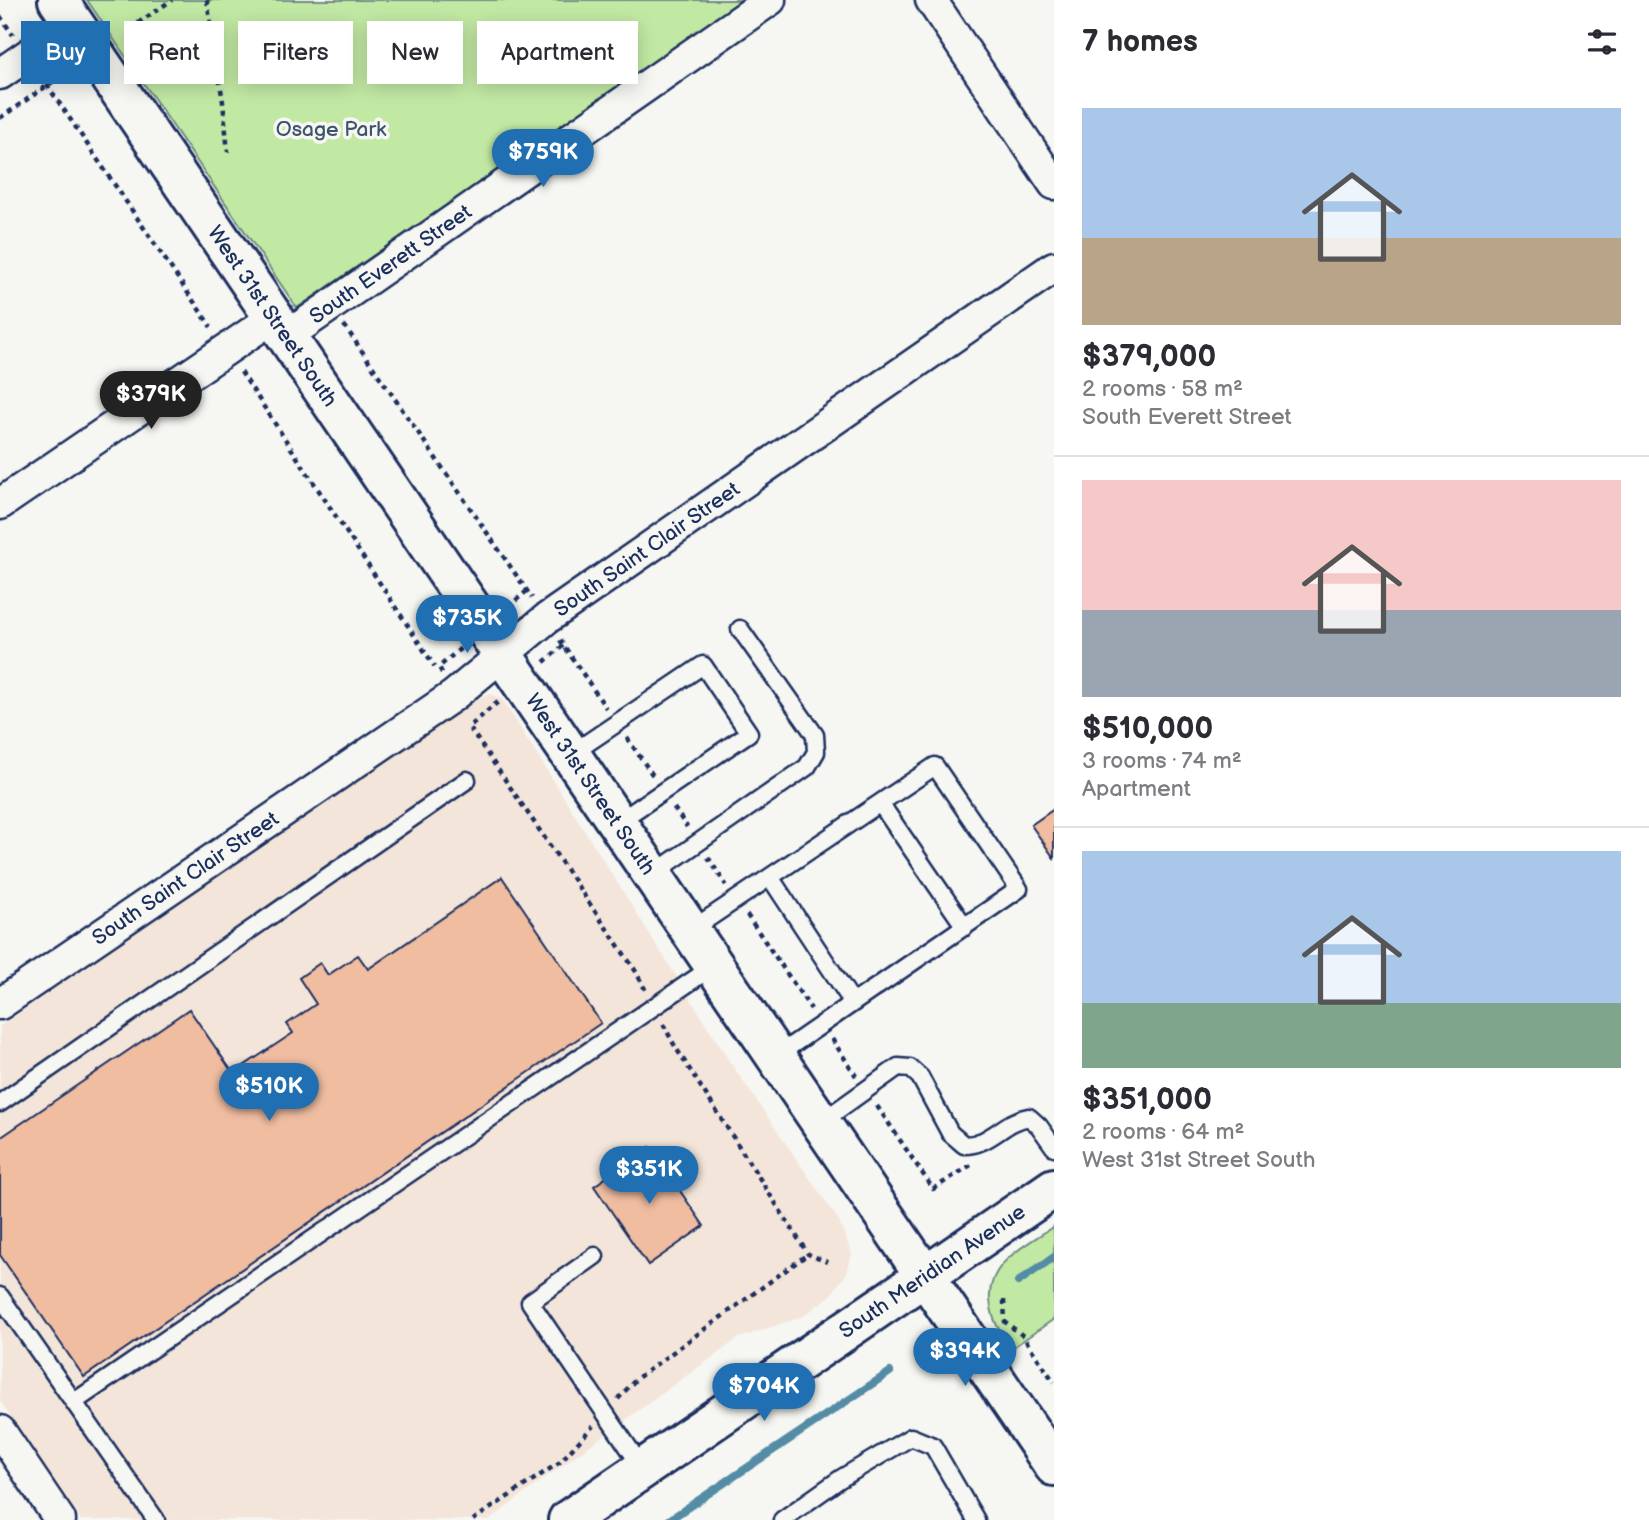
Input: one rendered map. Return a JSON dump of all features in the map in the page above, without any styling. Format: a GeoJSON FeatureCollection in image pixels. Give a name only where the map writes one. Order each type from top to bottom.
{"type":"FeatureCollection","features":[{"type":"Feature","properties":{"kind":"street","name":"South Everett Street"},"geometry":{"type":"LineString","coordinates":[[0,504],[280,327],[769,0]]}},
{"type":"Feature","properties":{"kind":"street"},"geometry":{"type":"LineString","coordinates":[[931,0],[1054,184]]}},
{"type":"Feature","properties":{"kind":"street"},"geometry":{"type":"LineString","coordinates":[[0,74],[21,60]]}},
{"type":"Feature","properties":{"kind":"street","name":"West 31st Street South"},"geometry":{"type":"LineString","coordinates":[[110,77],[1054,1466]]}},
{"type":"Feature","properties":{"kind":"street","name":"South Saint Clair Street"},"geometry":{"type":"LineString","coordinates":[[0,1004],[453,696],[512,668],[546,619],[1054,267]]}},
{"type":"Feature","properties":{"kind":"street","name":"South Meridian Avenue"},"geometry":{"type":"LineString","coordinates":[[568,1520],[1054,1188]]}},
{"type":"Feature","properties":{"kind":"street"},"geometry":{"type":"LineString","coordinates":[[0,1431],[60,1520]]}},
{"type":"Feature","properties":{"kind":"lane"},"geometry":{"type":"LineString","coordinates":[[653,874],[807,767],[816,752],[815,735],[740,629]]}},
{"type":"Feature","properties":{"kind":"lane"},"geometry":{"type":"LineString","coordinates":[[571,754],[703,665],[749,733],[618,822]]}},
{"type":"Feature","properties":{"kind":"lane"},"geometry":{"type":"LineString","coordinates":[[691,930],[935,766],[1019,889],[776,1056]]}},
{"type":"Feature","properties":{"kind":"lane"},"geometry":{"type":"LineString","coordinates":[[0,1103],[467,780]]}},
{"type":"Feature","properties":{"kind":"lane"},"geometry":{"type":"LineString","coordinates":[[880,803],[965,927]]}},
{"type":"Feature","properties":{"kind":"lane"},"geometry":{"type":"LineString","coordinates":[[769,877],[853,1003]]}},
{"type":"Feature","properties":{"kind":"lane"},"geometry":{"type":"LineString","coordinates":[[74,1402],[715,965]]}},
{"type":"Feature","properties":{"kind":"lane"},"geometry":{"type":"LineString","coordinates":[[821,1122],[898,1067],[910,1068],[919,1077],[950,1133],[964,1146],[979,1145],[1016,1119],[1029,1117],[1054,1147]]}},
{"type":"Feature","properties":{"kind":"lane"},"geometry":{"type":"LineString","coordinates":[[595,1256],[530,1301],[643,1469]]}},
{"type":"Feature","properties":{"kind":"lane"},"geometry":{"type":"LineString","coordinates":[[0,1296],[156,1520]]}},
{"type":"Feature","properties":{"kind":"lane"},"geometry":{"type":"LineString","coordinates":[[782,1520],[840,1479],[911,1437],[933,1446],[976,1520]]}},
{"type":"Feature","properties":{"kind":"path"},"geometry":{"type":"LineString","coordinates":[[141,21],[172,0]]}},
{"type":"Feature","properties":{"kind":"path"},"geometry":{"type":"LineString","coordinates":[[206,0],[223,102],[228,152]]}},
{"type":"Feature","properties":{"kind":"path"},"geometry":{"type":"LineString","coordinates":[[0,118],[27,84]]}},
{"type":"Feature","properties":{"kind":"path"},"geometry":{"type":"LineString","coordinates":[[564,645],[512,668],[470,727],[635,970],[676,1048],[808,1254],[827,1262]]}},
{"type":"Feature","properties":{"kind":"path"},"geometry":{"type":"LineString","coordinates":[[473,1520],[560,1462],[636,1379],[808,1254]]}},
{"type":"Feature","properties":{"kind":"path"},"geometry":{"type":"LineString","coordinates":[[1004,1300],[1005,1322],[1022,1335],[1054,1382]]}},
{"type":"Feature","properties":{"kind":"shaded area"},"geometry":{"type":"Polygon","coordinates":[[[490,694],[502,699],[730,1062],[839,1221],[852,1254],[846,1274],[831,1295],[804,1316],[739,1338],[490,1520],[81,1520],[0,1401],[0,1026],[472,700],[490,694]]]}},
{"type":"Feature","properties":{"kind":"green space","name":"Osage Park"},"geometry":{"type":"Polygon","coordinates":[[[87,0],[745,0],[638,74],[638,21],[477,21],[477,84],[623,84],[297,308],[144,84],[224,84],[224,21],[124,21],[124,54],[110,34],[110,21],[101,21],[87,0]]]}},
{"type":"Feature","properties":{"kind":"green space"},"geometry":{"type":"Polygon","coordinates":[[[1054,1226],[1054,1319],[1012,1348],[994,1320],[990,1300],[995,1275],[1011,1256],[1054,1226]]]}},
{"type":"Feature","properties":{"kind":"building"},"geometry":{"type":"Polygon","coordinates":[[[1054,809],[1054,858],[1031,825],[1054,809]]]}},
{"type":"Feature","properties":{"kind":"building"},"geometry":{"type":"Polygon","coordinates":[[[502,877],[601,1023],[84,1377],[0,1255],[0,1138],[189,1009],[233,1073],[293,1033],[287,1024],[316,1004],[299,978],[320,963],[328,975],[358,955],[368,969],[502,877]]]}},
{"type":"Feature","properties":{"kind":"building"},"geometry":{"type":"Polygon","coordinates":[[[650,1147],[704,1226],[648,1265],[594,1186],[650,1147]]]}},
{"type":"Feature","properties":{"kind":"waterway"},"geometry":{"type":"LineString","coordinates":[[1018,1282],[1054,1257]]}},
{"type":"Feature","properties":{"kind":"waterway"},"geometry":{"type":"LineString","coordinates":[[669,1520],[890,1372]]}}]}
